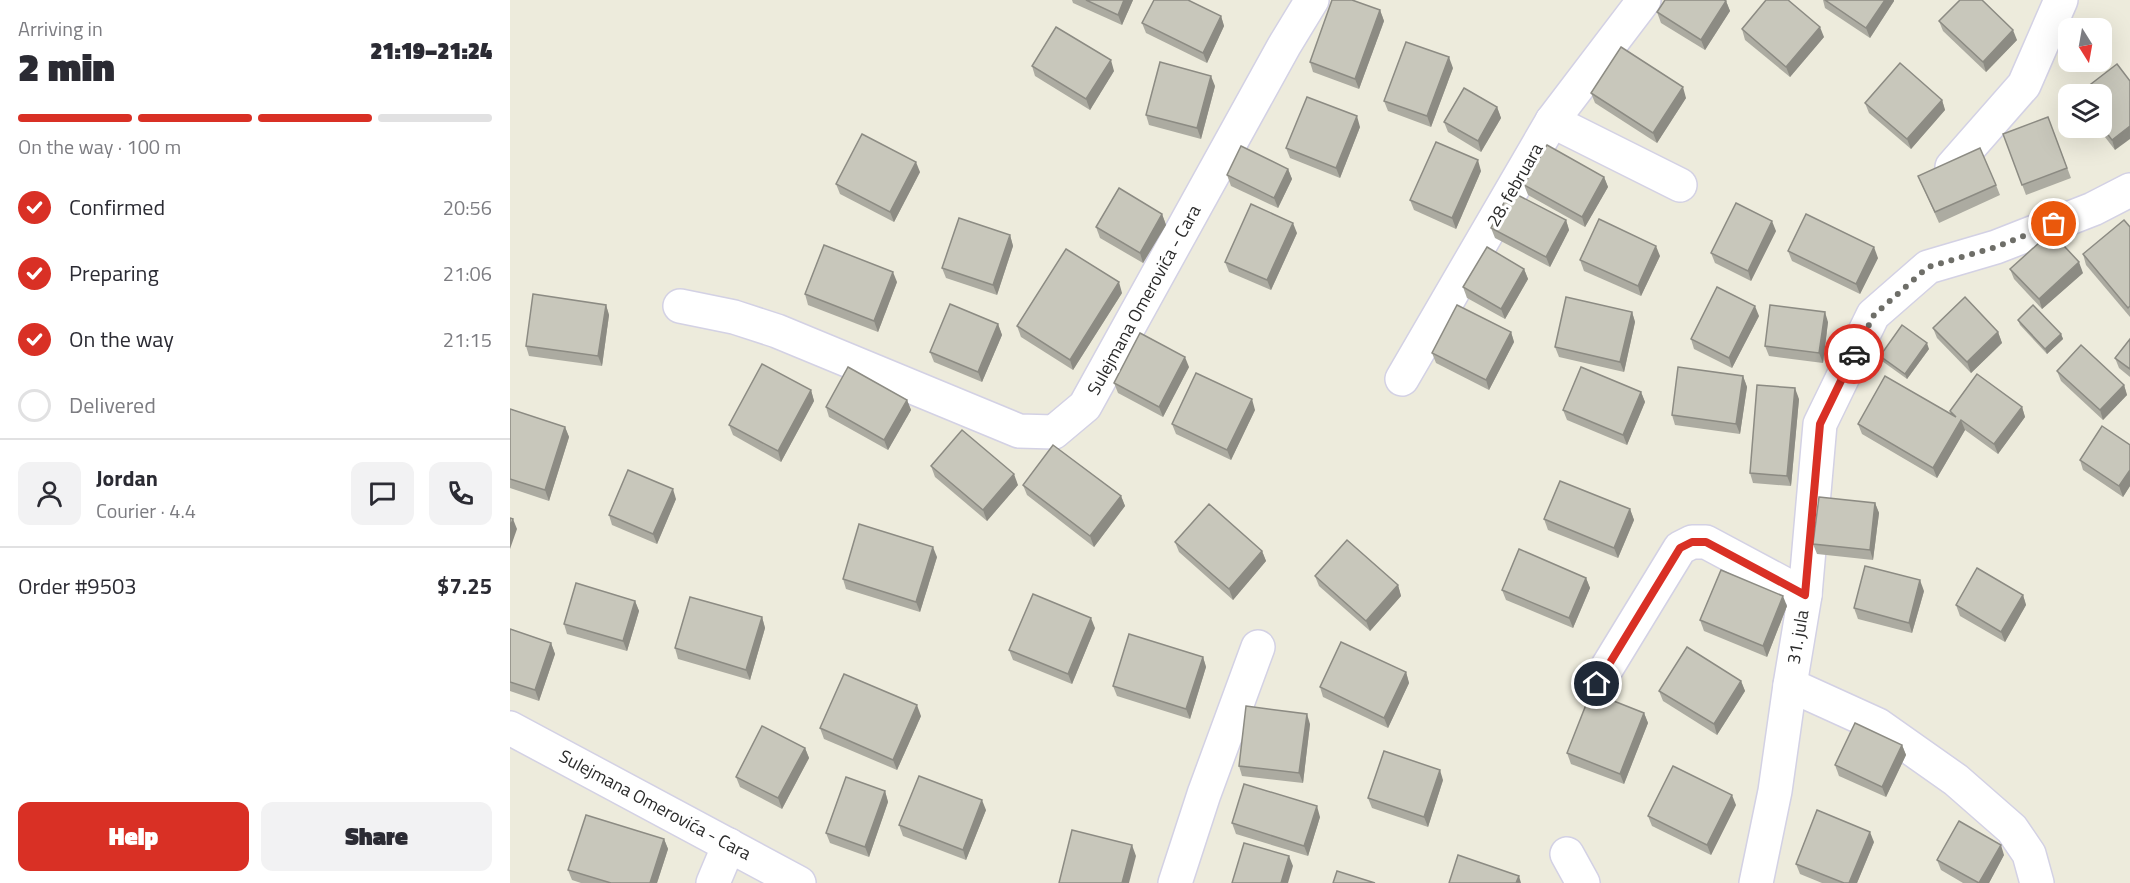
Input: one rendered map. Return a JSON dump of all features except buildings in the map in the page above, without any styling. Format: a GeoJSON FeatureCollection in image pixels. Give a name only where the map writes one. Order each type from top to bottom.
{"type":"FeatureCollection","features":[{"type":"Feature","properties":{"kind":"street","name":"Sulejmana Omerovića - Cara"},"geometry":{"type":"LineString","coordinates":[[680,306],[734,317],[777,331],[1019,431],[1054,432],[1085,406],[1284,46],[1312,0]]}},
{"type":"Feature","properties":{"kind":"street","name":"28. februara"},"geometry":{"type":"LineString","coordinates":[[1402,379],[1552,121],[1644,0]]}},
{"type":"Feature","properties":{"kind":"street"},"geometry":{"type":"LineString","coordinates":[[1952,167],[2024,85],[2061,0]]}},
{"type":"Feature","properties":{"kind":"street"},"geometry":{"type":"LineString","coordinates":[[1552,121],[1680,185]]}},
{"type":"Feature","properties":{"kind":"street","name":"31. jula"},"geometry":{"type":"LineString","coordinates":[[1756,883],[1775,791],[1805,595],[1820,424],[1874,315],[1928,267],[1996,247],[2072,218],[2130,190]]}},
{"type":"Feature","properties":{"kind":"street"},"geometry":{"type":"LineString","coordinates":[[1597,684],[1680,548],[1692,542],[1706,542],[1805,595]]}},
{"type":"Feature","properties":{"kind":"street"},"geometry":{"type":"LineString","coordinates":[[1175,883],[1204,795],[1258,647]]}},
{"type":"Feature","properties":{"kind":"street","name":"31. jula"},"geometry":{"type":"LineString","coordinates":[[1790,686],[1878,725],[1956,780],[2012,829],[2029,854],[2037,883]]}},
{"type":"Feature","properties":{"kind":"street","name":"Sulejmana Omerovića - Cara"},"geometry":{"type":"LineString","coordinates":[[510,728],[799,883]]}},
{"type":"Feature","properties":{"kind":"street"},"geometry":{"type":"LineString","coordinates":[[713,883],[729,845]]}},
{"type":"Feature","properties":{"kind":"street"},"geometry":{"type":"LineString","coordinates":[[1567,854],[1583,883]]}},
{"type":"Feature","properties":{"kind":"way so far"},"geometry":{"type":"LineString","coordinates":[[1854,354],[1874,315],[1928,267],[1996,247],[2054,224]]}},
{"type":"Feature","properties":{"kind":"route"},"geometry":{"type":"LineString","coordinates":[[1597,684],[1680,548],[1692,542],[1706,542],[1805,595],[1820,424],[1854,354]]}}]}
